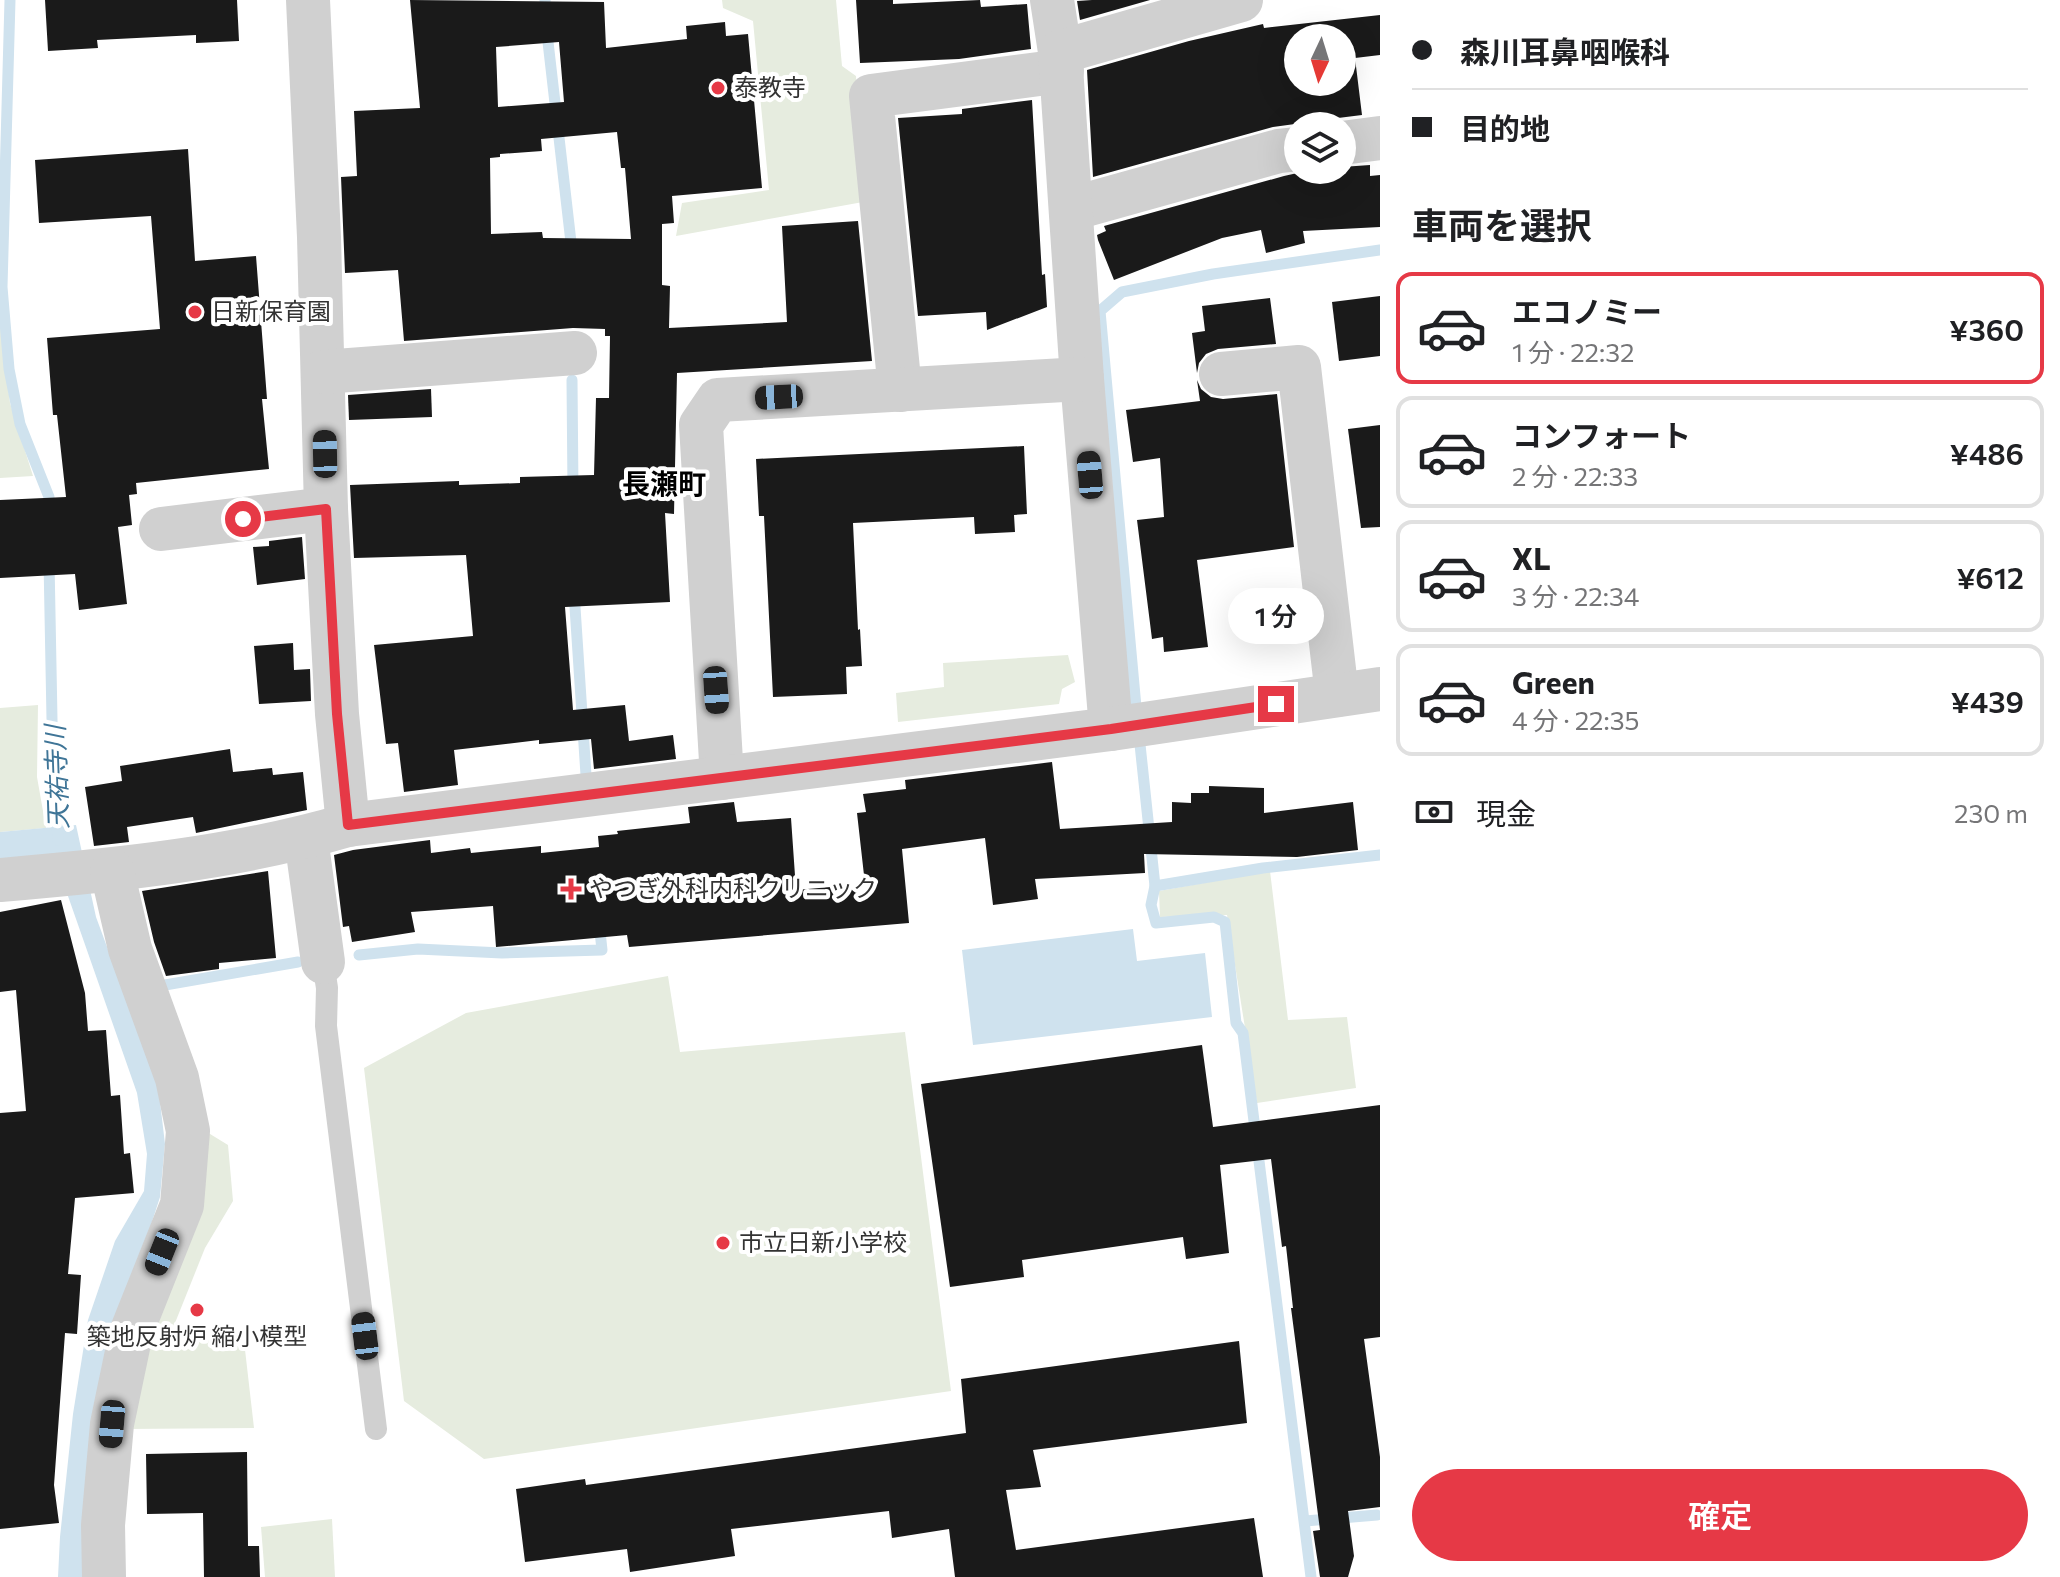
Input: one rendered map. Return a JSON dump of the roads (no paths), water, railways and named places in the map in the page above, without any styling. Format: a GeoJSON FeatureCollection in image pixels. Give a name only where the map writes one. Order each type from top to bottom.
{"type":"FeatureCollection","features":[{"type":"Feature","properties":{"kind":"street"},"geometry":{"type":"LineString","coordinates":[[308,0],[326,509],[337,714],[348,825]]}},
{"type":"Feature","properties":{"kind":"street"},"geometry":{"type":"LineString","coordinates":[[1052,0],[1061,62],[1082,379],[1129,726]]}},
{"type":"Feature","properties":{"kind":"street"},"geometry":{"type":"LineString","coordinates":[[900,390],[871,96],[1061,62],[1241,0]]}},
{"type":"Feature","properties":{"kind":"street"},"geometry":{"type":"LineString","coordinates":[[1356,141],[1380,138]]}},
{"type":"Feature","properties":{"kind":"street"},"geometry":{"type":"LineString","coordinates":[[1071,209],[1284,150]]}},
{"type":"Feature","properties":{"kind":"street"},"geometry":{"type":"LineString","coordinates":[[323,372],[575,353]]}},
{"type":"Feature","properties":{"kind":"street"},"geometry":{"type":"LineString","coordinates":[[1221,374],[1299,367],[1337,695]]}},
{"type":"Feature","properties":{"kind":"street"},"geometry":{"type":"LineString","coordinates":[[722,778],[701,425],[718,400],[1082,379]]}},
{"type":"Feature","properties":{"kind":"street"},"geometry":{"type":"LineString","coordinates":[[161,529],[326,509]]}},
{"type":"Feature","properties":{"kind":"street"},"geometry":{"type":"LineString","coordinates":[[0,880],[86,873],[306,838],[348,825],[1129,726],[1380,689]]}},
{"type":"Feature","properties":{"kind":"street"},"geometry":{"type":"LineString","coordinates":[[306,838],[323,962]]}},
{"type":"Feature","properties":{"kind":"street"},"geometry":{"type":"LineString","coordinates":[[86,873],[130,949],[177,1078],[188,1131],[182,1205],[131,1333],[112,1424],[103,1525],[104,1577]]}},
{"type":"Feature","properties":{"kind":"lane"},"geometry":{"type":"LineString","coordinates":[[323,962],[327,988],[326,1026],[376,1429]]}},
{"type":"Feature","properties":{"kind":"water"},"geometry":{"type":"Polygon","coordinates":[[[76,825],[96,917],[158,1085],[165,1144],[160,1197],[141,1256],[85,1577],[58,1577],[73,1414],[88,1320],[115,1241],[144,1191],[147,1154],[137,1093],[55,859],[0,862],[0,832],[76,825]]]}},
{"type":"Feature","properties":{"kind":"water"},"geometry":{"type":"Polygon","coordinates":[[[1133,929],[1137,961],[1205,953],[1212,1017],[973,1045],[962,950],[1133,929]]]}},
{"type":"Feature","properties":{"kind":"waterway","name":"天祐寺川"},"geometry":{"type":"LineString","coordinates":[[10,0],[2,287],[9,369],[20,424],[49,497],[49,512]]}},
{"type":"Feature","properties":{"kind":"waterway"},"geometry":{"type":"LineString","coordinates":[[545,0],[572,251]]}},
{"type":"Feature","properties":{"kind":"waterway"},"geometry":{"type":"LineString","coordinates":[[1137,718],[1100,311],[1122,292],[1213,274],[1380,250]]}},
{"type":"Feature","properties":{"kind":"waterway"},"geometry":{"type":"LineString","coordinates":[[572,380],[573,491]]}},
{"type":"Feature","properties":{"kind":"waterway","name":"天祐寺川"},"geometry":{"type":"LineString","coordinates":[[49,561],[53,772],[58,840]]}},
{"type":"Feature","properties":{"kind":"waterway"},"geometry":{"type":"LineString","coordinates":[[574,592],[586,775]]}},
{"type":"Feature","properties":{"kind":"waterway"},"geometry":{"type":"LineString","coordinates":[[1139,735],[1155,886],[1151,905],[1156,923],[1214,917],[1225,922],[1236,1023],[1243,1033],[1311,1577]]}},
{"type":"Feature","properties":{"kind":"waterway"},"geometry":{"type":"LineString","coordinates":[[1155,886],[1263,868],[1380,855]]}},
{"type":"Feature","properties":{"kind":"waterway"},"geometry":{"type":"LineString","coordinates":[[359,955],[418,949],[502,953],[602,950],[599,922]]}},
{"type":"Feature","properties":{"kind":"waterway"},"geometry":{"type":"LineString","coordinates":[[165,985],[298,962]]}},
{"type":"Feature","properties":{"kind":"waterway"},"geometry":{"type":"LineString","coordinates":[[1305,1521],[1377,1515]]}},
{"type":"Feature","properties":{"kind":"place","name":"泰教寺"},"geometry":{"type":"Point","coordinates":[718,88]}},
{"type":"Feature","properties":{"kind":"place","name":"日新保育園"},"geometry":{"type":"Point","coordinates":[195,312]}},
{"type":"Feature","properties":{"kind":"place","name":"やつぎ外科内科クリニック"},"geometry":{"type":"Point","coordinates":[571,889]}},
{"type":"Feature","properties":{"kind":"place","name":"市立日新小学校"},"geometry":{"type":"Point","coordinates":[723,1243]}},
{"type":"Feature","properties":{"kind":"place","name":"築地反射炉 縮小模型"},"geometry":{"type":"Point","coordinates":[197,1310]}},
{"type":"Feature","properties":{"kind":"district","name":"長瀬町"},"geometry":{"type":"Point","coordinates":[664,484]}}]}
